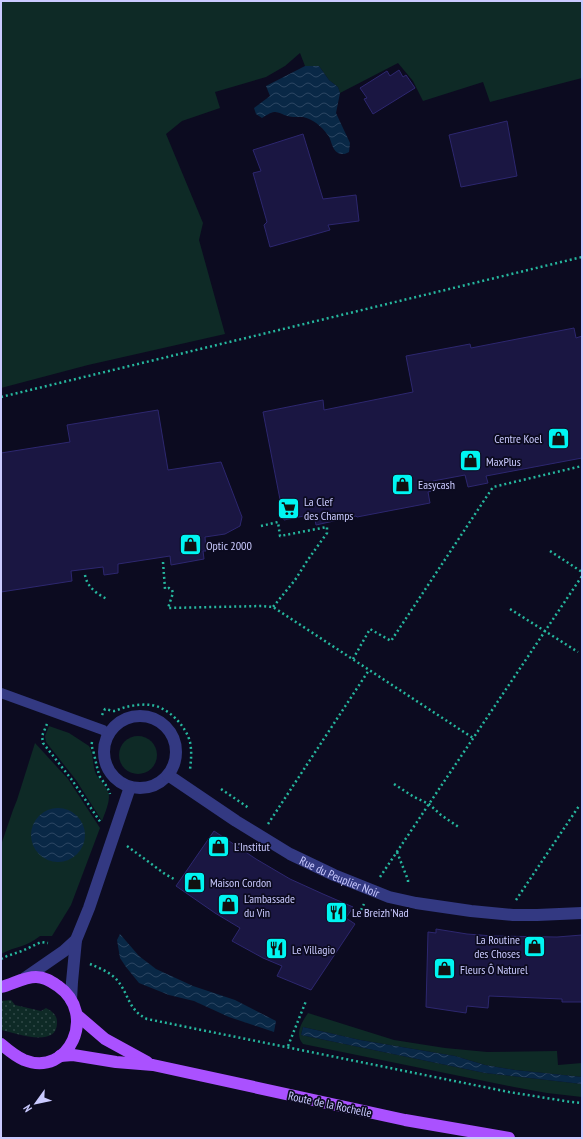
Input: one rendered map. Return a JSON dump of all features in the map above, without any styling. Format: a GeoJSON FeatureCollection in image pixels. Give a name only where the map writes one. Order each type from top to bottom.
{"type":"FeatureCollection","features":[{"type":"Feature","properties":{"kind":"main road","name":"Route de la Rochelle"},"geometry":{"type":"LineString","coordinates":[[1,987],[25,978],[37,977],[50,981],[63,990],[71,1000],[77,1015],[77,1025],[75,1037],[69,1047],[60,1056]]}},
{"type":"Feature","properties":{"kind":"main road","name":"Route de la Rochelle"},"geometry":{"type":"LineString","coordinates":[[77,1015],[105,1039],[153,1065]]}},
{"type":"Feature","properties":{"kind":"main road","name":"Route de la Rochelle"},"geometry":{"type":"LineString","coordinates":[[1,1044],[14,1055],[33,1062],[44,1062],[60,1056],[73,1055],[116,1062],[153,1065],[405,1120],[509,1138]]}},
{"type":"Feature","properties":{"kind":"street"},"geometry":{"type":"LineString","coordinates":[[145,717],[154,719],[162,724],[168,730],[175,745],[175,761],[168,775],[160,782],[141,788],[130,787],[120,782],[107,766],[104,756],[108,735],[120,722],[127,718],[145,717]]}},
{"type":"Feature","properties":{"kind":"street","name":"Rue du Peuplier Noir"},"geometry":{"type":"LineString","coordinates":[[168,775],[260,836],[309,864],[371,891],[416,903],[471,911],[537,916],[582,913]]}},
{"type":"Feature","properties":{"kind":"street"},"geometry":{"type":"LineString","coordinates":[[71,1000],[76,940],[89,908],[130,787]]}},
{"type":"Feature","properties":{"kind":"street"},"geometry":{"type":"LineString","coordinates":[[25,978],[64,951],[76,940]]}},
{"type":"Feature","properties":{"kind":"lane"},"geometry":{"type":"LineString","coordinates":[[1,693],[103,730],[108,735]]}},
{"type":"Feature","properties":{"kind":"path"},"geometry":{"type":"LineString","coordinates":[[1,397],[582,257]]}},
{"type":"Feature","properties":{"kind":"path"},"geometry":{"type":"LineString","coordinates":[[352,659],[370,629],[390,641],[493,487],[582,466]]}},
{"type":"Feature","properties":{"kind":"path"},"geometry":{"type":"LineString","coordinates":[[261,526],[278,522],[280,536],[327,527],[327,533],[295,580],[274,607]]}},
{"type":"Feature","properties":{"kind":"path"},"geometry":{"type":"LineString","coordinates":[[550,551],[582,572]]}},
{"type":"Feature","properties":{"kind":"path"},"geometry":{"type":"LineString","coordinates":[[163,562],[166,589],[169,588],[173,593],[168,608],[274,607],[473,738]]}},
{"type":"Feature","properties":{"kind":"path"},"geometry":{"type":"LineString","coordinates":[[85,575],[92,590],[107,599]]}},
{"type":"Feature","properties":{"kind":"path"},"geometry":{"type":"LineString","coordinates":[[361,910],[371,891],[582,576]]}},
{"type":"Feature","properties":{"kind":"path"},"geometry":{"type":"LineString","coordinates":[[510,609],[578,652]]}},
{"type":"Feature","properties":{"kind":"path"},"geometry":{"type":"LineString","coordinates":[[260,836],[369,670]]}},
{"type":"Feature","properties":{"kind":"path"},"geometry":{"type":"LineString","coordinates":[[53,725],[47,723],[42,736],[43,743],[72,780],[103,826],[114,836],[174,879]]}},
{"type":"Feature","properties":{"kind":"path"},"geometry":{"type":"LineString","coordinates":[[86,741],[91,745]]}},
{"type":"Feature","properties":{"kind":"path"},"geometry":{"type":"LineString","coordinates":[[394,784],[414,797],[429,804],[441,815],[460,828]]}},
{"type":"Feature","properties":{"kind":"path"},"geometry":{"type":"LineString","coordinates":[[513,915],[515,902],[579,806]]}},
{"type":"Feature","properties":{"kind":"path"},"geometry":{"type":"LineString","coordinates":[[1,959],[41,942],[53,945]]}},
{"type":"Feature","properties":{"kind":"path"},"geometry":{"type":"LineString","coordinates":[[88,963],[111,974],[118,981],[135,1011],[147,1019],[288,1046],[509,1092],[582,1103]]}},
{"type":"Feature","properties":{"kind":"path"},"geometry":{"type":"LineString","coordinates":[[288,1046],[306,1001]]}},
{"type":"Feature","properties":{"kind":"green space"},"geometry":{"type":"Polygon","coordinates":[[[1,1],[582,1],[582,78],[490,102],[483,82],[423,101],[413,81],[398,63],[340,93],[338,87],[329,80],[319,66],[305,66],[300,53],[285,66],[266,77],[215,92],[220,108],[182,121],[166,134],[203,223],[199,240],[225,334],[88,365],[1,388],[1,1]]]}},
{"type":"Feature","properties":{"kind":"green space"},"geometry":{"type":"Polygon","coordinates":[[[49,726],[69,733],[89,746],[92,752],[96,774],[106,787],[109,796],[108,805],[102,821],[76,780],[46,742],[45,736],[49,726]]]}},
{"type":"Feature","properties":{"kind":"green space"},"geometry":{"type":"Polygon","coordinates":[[[134,736],[142,736],[152,741],[156,748],[156,762],[152,769],[142,774],[134,774],[124,769],[122,766],[119,759],[119,751],[124,741],[127,739],[134,736]]]}},
{"type":"Feature","properties":{"kind":"green space"},"geometry":{"type":"Polygon","coordinates":[[[35,743],[68,779],[100,828],[71,905],[52,936],[40,936],[31,942],[1,954],[1,845],[35,743]]]}},
{"type":"Feature","properties":{"kind":"green space"},"geometry":{"type":"Polygon","coordinates":[[[11,1000],[15,1005],[41,1011],[46,1008],[50,1010],[55,1015],[57,1020],[55,1030],[51,1035],[35,1037],[1,1030],[1,1001],[11,1000]]]}},
{"type":"Feature","properties":{"kind":"green space"},"geometry":{"type":"Polygon","coordinates":[[[308,1013],[394,1040],[445,1048],[487,1052],[557,1051],[558,1065],[582,1063],[582,1077],[515,1070],[485,1065],[455,1056],[360,1040],[303,1027],[301,1035],[485,1073],[582,1084],[582,1097],[514,1087],[303,1044],[300,1040],[299,1032],[301,1024],[308,1013]]]}},
{"type":"Feature","properties":{"kind":"water"},"geometry":{"type":"Polygon","coordinates":[[[305,66],[319,66],[329,80],[338,87],[340,93],[336,113],[350,143],[348,153],[338,153],[333,147],[329,136],[325,131],[310,119],[288,116],[278,112],[272,112],[262,118],[256,114],[254,108],[270,96],[266,86],[305,66]]]}},
{"type":"Feature","properties":{"kind":"water"},"geometry":{"type":"Polygon","coordinates":[[[58,808],[73,813],[77,816],[80,820],[85,835],[80,850],[77,854],[73,857],[58,862],[43,857],[39,854],[36,850],[31,835],[36,820],[39,816],[43,813],[58,808]]]}},
{"type":"Feature","properties":{"kind":"water"},"geometry":{"type":"Polygon","coordinates":[[[120,934],[139,956],[156,969],[193,986],[235,1000],[276,1021],[274,1032],[229,1017],[194,1001],[169,995],[139,983],[120,958],[117,940],[120,934]]]}},
{"type":"Feature","properties":{"kind":"water"},"geometry":{"type":"Polygon","coordinates":[[[303,1027],[360,1040],[455,1056],[485,1065],[515,1070],[582,1077],[582,1084],[485,1073],[301,1035],[303,1027]]]}},
{"type":"Feature","properties":{"kind":"building"},"geometry":{"type":"Polygon","coordinates":[[[399,70],[403,77],[406,75],[415,88],[373,114],[364,99],[367,98],[360,88],[387,71],[390,76],[399,70]]]}},
{"type":"Feature","properties":{"kind":"building"},"geometry":{"type":"Polygon","coordinates":[[[507,121],[517,176],[461,187],[449,135],[507,121]]]}},
{"type":"Feature","properties":{"kind":"building"},"geometry":{"type":"Polygon","coordinates":[[[303,134],[323,199],[356,195],[359,221],[328,225],[330,230],[270,247],[264,225],[267,222],[253,173],[261,171],[253,150],[303,134]]]}},
{"type":"Feature","properties":{"kind":"building"},"geometry":{"type":"Polygon","coordinates":[[[574,328],[576,338],[582,336],[582,458],[486,476],[488,483],[468,487],[465,475],[433,481],[435,490],[428,492],[430,503],[356,516],[316,525],[314,514],[284,520],[263,412],[323,400],[324,410],[413,392],[406,356],[470,344],[471,348],[574,328]]]}},
{"type":"Feature","properties":{"kind":"building"},"geometry":{"type":"Polygon","coordinates":[[[158,410],[168,470],[221,462],[242,517],[240,526],[225,534],[205,537],[206,551],[203,551],[204,559],[171,565],[170,556],[118,564],[118,573],[104,575],[103,567],[71,571],[72,581],[1,592],[1,453],[70,442],[67,425],[158,410]]]}},
{"type":"Feature","properties":{"kind":"building"},"geometry":{"type":"Polygon","coordinates":[[[214,831],[256,859],[290,879],[353,907],[346,918],[355,924],[311,990],[277,976],[282,966],[263,958],[232,941],[240,928],[176,886],[214,831]]]}},
{"type":"Feature","properties":{"kind":"building"},"geometry":{"type":"Polygon","coordinates":[[[436,929],[493,936],[557,937],[582,935],[582,1002],[562,1002],[562,999],[489,996],[488,1008],[467,1006],[466,1013],[426,1007],[428,932],[436,933],[436,929]]]}},
{"type":"Feature","properties":{"kind":"place","name":"Centre Koel"},"geometry":{"type":"Point","coordinates":[558,438]}},
{"type":"Feature","properties":{"kind":"place","name":"MaxPlus"},"geometry":{"type":"Point","coordinates":[470,461]}},
{"type":"Feature","properties":{"kind":"place","name":"Easycash"},"geometry":{"type":"Point","coordinates":[403,484]}},
{"type":"Feature","properties":{"kind":"place","name":"La Clef des Champs"},"geometry":{"type":"Point","coordinates":[288,508]}},
{"type":"Feature","properties":{"kind":"place","name":"Optic 2000"},"geometry":{"type":"Point","coordinates":[190,545]}},
{"type":"Feature","properties":{"kind":"place","name":"L'Institut"},"geometry":{"type":"Point","coordinates":[218,846]}},
{"type":"Feature","properties":{"kind":"place","name":"Maison Cordon"},"geometry":{"type":"Point","coordinates":[195,882]}},
{"type":"Feature","properties":{"kind":"place","name":"L'ambassade du Vin"},"geometry":{"type":"Point","coordinates":[228,905]}},
{"type":"Feature","properties":{"kind":"place","name":"Le Breizh'Nad"},"geometry":{"type":"Point","coordinates":[336,912]}},
{"type":"Feature","properties":{"kind":"place","name":"La Routine des Choses"},"geometry":{"type":"Point","coordinates":[535,946]}},
{"type":"Feature","properties":{"kind":"place","name":"Le Villagio"},"geometry":{"type":"Point","coordinates":[276,949]}},
{"type":"Feature","properties":{"kind":"place","name":"Fleurs Ô Naturel"},"geometry":{"type":"Point","coordinates":[444,969]}}]}
